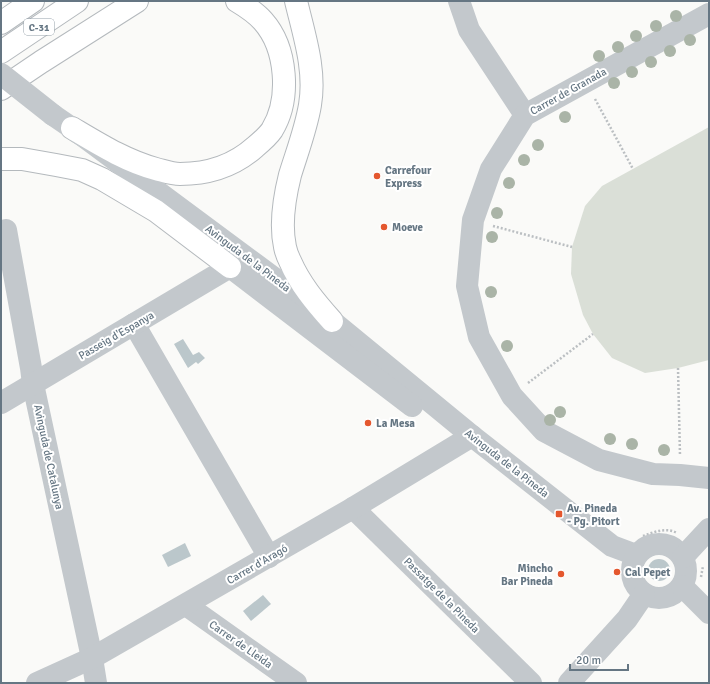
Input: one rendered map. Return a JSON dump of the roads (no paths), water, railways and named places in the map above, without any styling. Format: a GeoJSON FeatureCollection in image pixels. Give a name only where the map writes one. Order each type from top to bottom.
{"type":"FeatureCollection","features":[{"type":"Feature","properties":{"kind":"highway","name":"C-31"},"geometry":{"type":"LineString","coordinates":[[1,23],[33,1]]}},
{"type":"Feature","properties":{"kind":"highway","name":"C-31"},"geometry":{"type":"LineString","coordinates":[[1,52],[77,1]]}},
{"type":"Feature","properties":{"kind":"highway"},"geometry":{"type":"LineString","coordinates":[[1,89],[137,1]]}},
{"type":"Feature","properties":{"kind":"highway"},"geometry":{"type":"LineString","coordinates":[[72,128],[121,156],[142,165],[179,174],[206,172],[220,168],[236,162],[249,153],[261,143],[279,116],[283,95],[284,74],[278,45],[272,34],[264,22],[251,10],[237,1]]}},
{"type":"Feature","properties":{"kind":"highway"},"geometry":{"type":"LineString","coordinates":[[296,1],[311,71],[310,105],[286,194],[283,214],[283,233],[285,248],[296,274],[306,290],[332,321]]}},
{"type":"Feature","properties":{"kind":"highway"},"geometry":{"type":"LineString","coordinates":[[1,159],[22,159],[82,170],[102,179],[156,211],[230,267]]}},
{"type":"Feature","properties":{"kind":"street"},"geometry":{"type":"LineString","coordinates":[[459,1],[469,30],[525,116]]}},
{"type":"Feature","properties":{"kind":"street","name":"Carrer de Granada"},"geometry":{"type":"LineString","coordinates":[[706,478],[653,474],[599,460],[544,431],[512,396],[479,337],[467,286],[472,220],[491,169],[525,116],[709,14]]}},
{"type":"Feature","properties":{"kind":"street","name":"Avinguda de la Pineda"},"geometry":{"type":"LineString","coordinates":[[1,74],[52,115],[72,128],[332,321],[472,436],[612,546],[636,555]]}},
{"type":"Feature","properties":{"kind":"street","name":"Avinguda de Catalunya"},"geometry":{"type":"LineString","coordinates":[[6,230],[33,384],[92,658],[96,683]]}},
{"type":"Feature","properties":{"kind":"street","name":"Avinguda de la Pineda"},"geometry":{"type":"LineString","coordinates":[[230,267],[416,408],[426,410],[438,408]]}},
{"type":"Feature","properties":{"kind":"street","name":"Passeig d'Espanya"},"geometry":{"type":"LineString","coordinates":[[1,403],[230,267]]}},
{"type":"Feature","properties":{"kind":"street"},"geometry":{"type":"LineString","coordinates":[[134,324],[269,557]]}},
{"type":"Feature","properties":{"kind":"street","name":"Carrer d'Aragó"},"geometry":{"type":"LineString","coordinates":[[37,683],[92,658],[186,605],[353,508],[472,436]]}},
{"type":"Feature","properties":{"kind":"street","name":"Passatge de la Pineda"},"geometry":{"type":"LineString","coordinates":[[353,508],[531,683]]}},
{"type":"Feature","properties":{"kind":"street"},"geometry":{"type":"LineString","coordinates":[[683,557],[709,529]]}},
{"type":"Feature","properties":{"kind":"street"},"geometry":{"type":"LineString","coordinates":[[661,544],[670,546],[683,557],[686,577],[682,586],[669,597],[660,599],[652,598],[637,588],[633,581],[631,572],[632,564],[636,555],[643,549],[651,545],[661,544]]}},
{"type":"Feature","properties":{"kind":"street"},"geometry":{"type":"LineString","coordinates":[[682,586],[709,613]]}},
{"type":"Feature","properties":{"kind":"street"},"geometry":{"type":"LineString","coordinates":[[569,683],[627,619],[644,594]]}},
{"type":"Feature","properties":{"kind":"street","name":"Carrer de Lleida"},"geometry":{"type":"LineString","coordinates":[[186,605],[296,683]]}},
{"type":"Feature","properties":{"kind":"place","name":"Carrefour Express"},"geometry":{"type":"Point","coordinates":[377,176]}},
{"type":"Feature","properties":{"kind":"place","name":"Moeve"},"geometry":{"type":"Point","coordinates":[384,227]}},
{"type":"Feature","properties":{"kind":"place","name":"La Mesa"},"geometry":{"type":"Point","coordinates":[368,423]}},
{"type":"Feature","properties":{"kind":"place","name":"Av. Pineda - Pg. Pitort"},"geometry":{"type":"Point","coordinates":[559,514]}},
{"type":"Feature","properties":{"kind":"place","name":"Cal Pepet"},"geometry":{"type":"Point","coordinates":[617,572]}},
{"type":"Feature","properties":{"kind":"place","name":"Mincho Bar Pineda"},"geometry":{"type":"Point","coordinates":[561,574]}}]}
